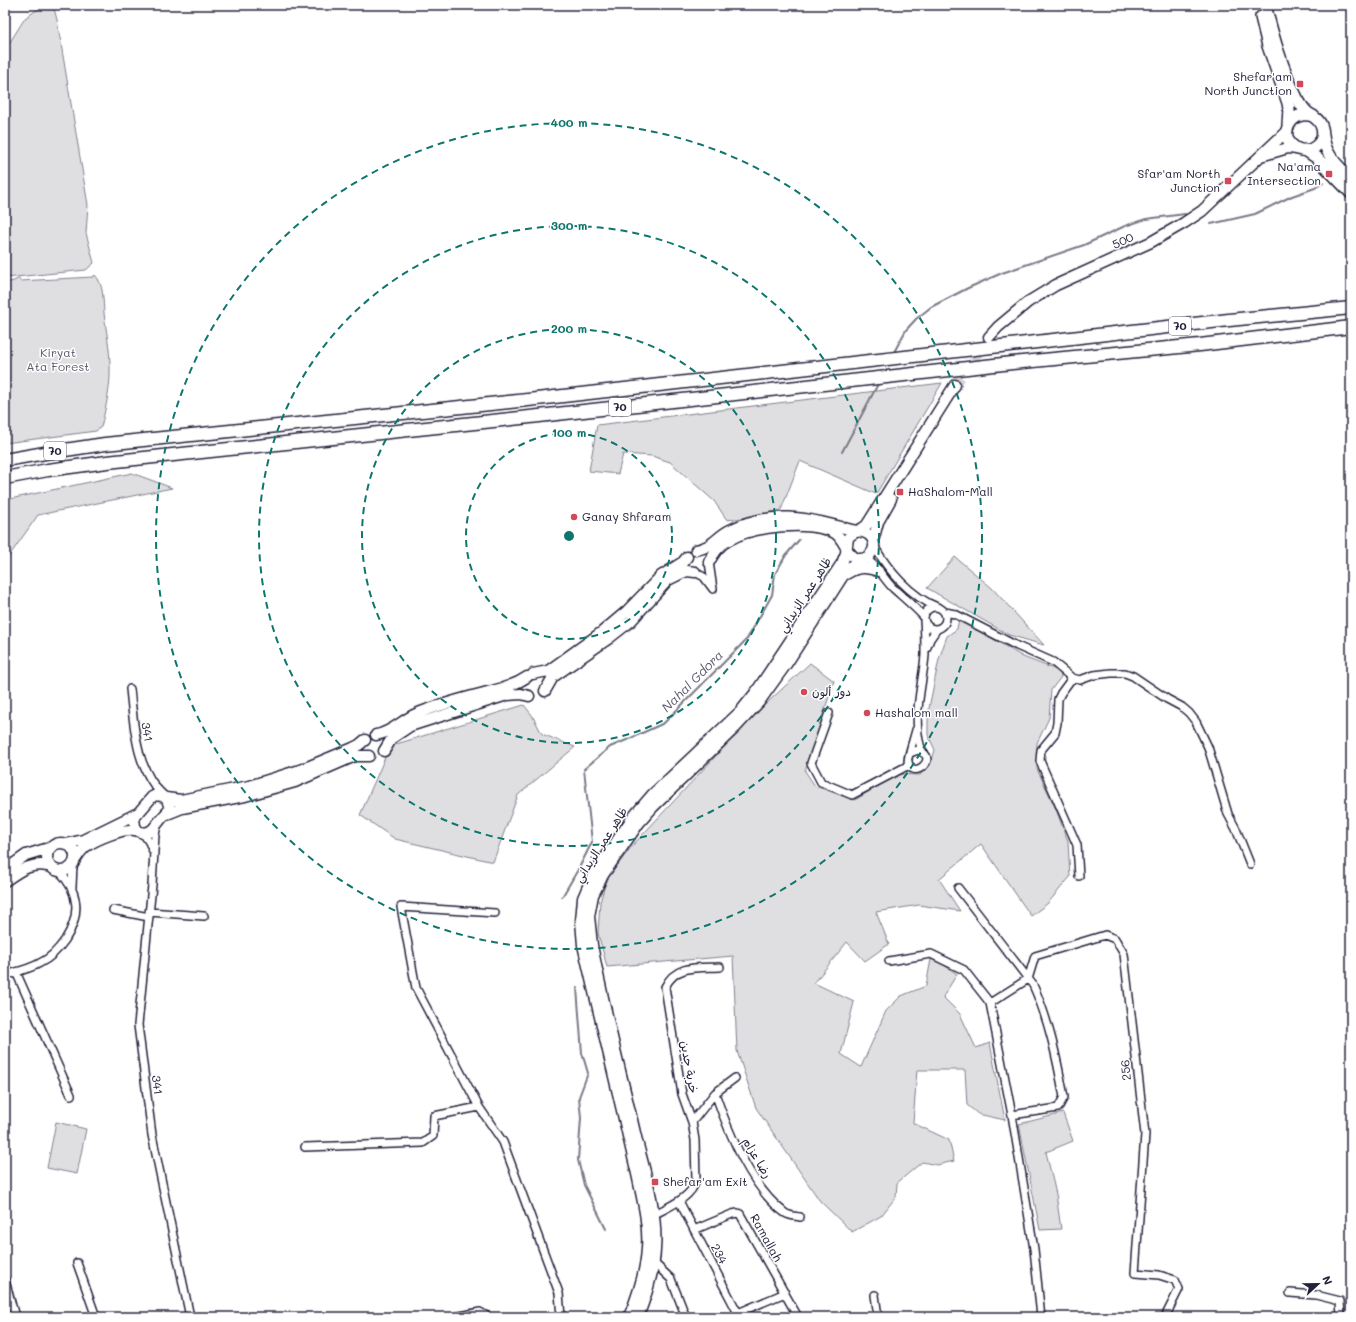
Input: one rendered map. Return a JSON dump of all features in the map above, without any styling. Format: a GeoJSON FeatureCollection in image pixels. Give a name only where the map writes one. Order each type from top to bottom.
{"type":"FeatureCollection","features":[{"type":"Feature","properties":{"kind":"highway","name":"70"},"geometry":{"type":"LineString","coordinates":[[5,460],[105,444],[536,399],[1229,320],[1351,308]]}},
{"type":"Feature","properties":{"kind":"highway","name":"70"},"geometry":{"type":"LineString","coordinates":[[5,480],[48,470],[107,462],[530,417],[1012,363],[1215,344],[1351,327]]}},
{"type":"Feature","properties":{"kind":"highway"},"geometry":{"type":"LineString","coordinates":[[5,456],[105,444]]}},
{"type":"Feature","properties":{"kind":"main road"},"geometry":{"type":"LineString","coordinates":[[1258,5],[1268,46],[1288,103],[1287,135],[1290,143],[1318,158],[1351,193]]}},
{"type":"Feature","properties":{"kind":"main road"},"geometry":{"type":"LineString","coordinates":[[1265,5],[1274,37],[1294,93],[1305,110],[1320,123],[1327,153],[1351,179]]}},
{"type":"Feature","properties":{"kind":"main road"},"geometry":{"type":"LineString","coordinates":[[1287,128],[1296,116],[1302,114],[1313,116]]}},
{"type":"Feature","properties":{"kind":"main road","name":"500"},"geometry":{"type":"LineString","coordinates":[[989,337],[1028,302],[1056,285],[1151,242],[1202,211],[1241,172],[1260,157],[1287,128]]}},
{"type":"Feature","properties":{"kind":"main road"},"geometry":{"type":"LineString","coordinates":[[1301,150],[1315,147],[1322,138],[1323,133]]}},
{"type":"Feature","properties":{"kind":"main road","name":"500"},"geometry":{"type":"LineString","coordinates":[[1260,157],[1288,148],[1301,150]]}},
{"type":"Feature","properties":{"kind":"main road"},"geometry":{"type":"LineString","coordinates":[[847,547],[848,538],[866,526],[870,520],[955,385]]}},
{"type":"Feature","properties":{"kind":"main road"},"geometry":{"type":"LineString","coordinates":[[5,881],[20,870],[31,866],[40,865],[55,869],[68,869],[82,849],[89,845],[122,830],[132,829],[140,832],[151,831],[160,819],[167,814],[182,808],[245,796],[295,782],[351,757],[379,756],[392,738],[410,726],[507,695],[521,694],[536,697],[539,696],[545,691],[553,678],[631,621],[668,580],[682,573],[699,572],[706,569],[716,550],[730,539],[741,534],[782,526],[812,527],[832,532],[840,537],[851,555],[861,558],[870,555],[878,522],[927,430]]}},
{"type":"Feature","properties":{"kind":"main road"},"geometry":{"type":"LineString","coordinates":[[140,832],[135,826],[134,821],[138,813],[153,796],[159,795],[182,800],[249,786],[300,770],[353,748],[370,736],[386,732],[417,713],[512,686],[530,676],[548,671],[602,632],[627,611],[661,576],[683,562],[691,552],[708,547],[728,531],[756,521],[793,517],[816,520],[866,532],[870,535],[874,543]]}},
{"type":"Feature","properties":{"kind":"main road","name":"ظاهر عمر الزيداني"},"geometry":{"type":"LineString","coordinates":[[629,1317],[635,1304],[646,1260],[646,1224],[637,1174],[583,945],[580,921],[583,898],[592,877],[633,817],[664,783],[740,712],[756,692],[842,563],[847,547]]}},
{"type":"Feature","properties":{"kind":"main road"},"geometry":{"type":"LineString","coordinates":[[696,550],[705,552],[709,558],[709,562]]}},
{"type":"Feature","properties":{"kind":"main road"},"geometry":{"type":"LineString","coordinates":[[687,557],[686,560],[688,567],[695,572]]}},
{"type":"Feature","properties":{"kind":"main road","name":"ظاهر عمر الزيداني"},"geometry":{"type":"LineString","coordinates":[[638,1317],[654,1263],[655,1249],[653,1215],[645,1173],[593,951],[589,916],[593,895],[603,875],[645,815],[735,728],[762,698],[787,663],[841,578],[850,566],[861,558]]}},
{"type":"Feature","properties":{"kind":"main road"},"geometry":{"type":"LineString","coordinates":[[841,578],[860,568],[871,568],[878,571]]}},
{"type":"Feature","properties":{"kind":"main road"},"geometry":{"type":"LineString","coordinates":[[530,676],[539,676],[544,680],[545,691]]}},
{"type":"Feature","properties":{"kind":"main road"},"geometry":{"type":"LineString","coordinates":[[529,696],[525,692],[523,685],[530,676]]}},
{"type":"Feature","properties":{"kind":"main road"},"geometry":{"type":"LineString","coordinates":[[376,735],[383,740],[385,748],[384,751]]}},
{"type":"Feature","properties":{"kind":"main road"},"geometry":{"type":"LineString","coordinates":[[365,740],[363,749],[369,756]]}},
{"type":"Feature","properties":{"kind":"main road"},"geometry":{"type":"LineString","coordinates":[[165,797],[170,807],[167,814]]}},
{"type":"Feature","properties":{"kind":"main road"},"geometry":{"type":"LineString","coordinates":[[5,870],[26,855],[52,847],[59,843],[66,844],[83,840],[138,813]]}},
{"type":"Feature","properties":{"kind":"main road"},"geometry":{"type":"LineString","coordinates":[[66,844],[73,850],[74,862]]}},
{"type":"Feature","properties":{"kind":"main road"},"geometry":{"type":"LineString","coordinates":[[52,847],[48,855],[49,864],[55,869]]}},
{"type":"Feature","properties":{"kind":"street"},"geometry":{"type":"LineString","coordinates":[[874,543],[884,562],[905,585],[924,600],[945,612],[955,614],[1016,646],[1053,662],[1072,678],[1080,680],[1094,675],[1125,673],[1133,676],[1167,699],[1182,707],[1189,713],[1208,747],[1228,814],[1236,829],[1250,864]]}},
{"type":"Feature","properties":{"kind":"street"},"geometry":{"type":"LineString","coordinates":[[861,558],[869,562],[878,571],[924,619],[930,628],[937,629]]}},
{"type":"Feature","properties":{"kind":"street"},"geometry":{"type":"LineString","coordinates":[[695,572],[704,577],[713,589],[709,562]]}},
{"type":"Feature","properties":{"kind":"street"},"geometry":{"type":"LineString","coordinates":[[917,726],[920,744],[926,759],[923,768],[917,770],[909,765],[907,759],[910,754],[917,726],[925,655],[924,619],[928,609],[937,607]]}},
{"type":"Feature","properties":{"kind":"street"},"geometry":{"type":"LineString","coordinates":[[925,655],[930,639],[937,629],[946,623],[947,619],[945,612]]}},
{"type":"Feature","properties":{"kind":"street"},"geometry":{"type":"LineString","coordinates":[[1072,678],[1058,699],[1055,733],[1041,750],[1040,761],[1077,845],[1079,876]]}},
{"type":"Feature","properties":{"kind":"street","name":"341"},"geometry":{"type":"LineString","coordinates":[[130,689],[135,739],[150,778]]}},
{"type":"Feature","properties":{"kind":"street"},"geometry":{"type":"LineString","coordinates":[[829,713],[811,763],[821,782],[852,795],[909,765]]}},
{"type":"Feature","properties":{"kind":"street"},"geometry":{"type":"LineString","coordinates":[[910,754],[918,750],[923,753]]}},
{"type":"Feature","properties":{"kind":"street"},"geometry":{"type":"LineString","coordinates":[[150,778],[165,797]]}},
{"type":"Feature","properties":{"kind":"street"},"geometry":{"type":"LineString","coordinates":[[148,801],[151,788],[150,778]]}},
{"type":"Feature","properties":{"kind":"street","name":"341"},"geometry":{"type":"LineString","coordinates":[[157,824],[138,1025],[152,1135],[190,1317]]}},
{"type":"Feature","properties":{"kind":"street"},"geometry":{"type":"LineString","coordinates":[[140,832],[150,842],[154,853]]}},
{"type":"Feature","properties":{"kind":"street"},"geometry":{"type":"LineString","coordinates":[[5,975],[40,964],[58,951],[71,930],[76,914],[76,900],[72,888],[74,862]]}},
{"type":"Feature","properties":{"kind":"street"},"geometry":{"type":"LineString","coordinates":[[55,869],[72,888]]}},
{"type":"Feature","properties":{"kind":"street"},"geometry":{"type":"LineString","coordinates":[[958,888],[1033,985],[1040,1000],[1058,1063],[1064,1097],[1058,1108],[1012,1115]]}},
{"type":"Feature","properties":{"kind":"street"},"geometry":{"type":"LineString","coordinates":[[495,913],[401,908],[416,988],[479,1106],[503,1142],[559,1293],[561,1317]]}},
{"type":"Feature","properties":{"kind":"street"},"geometry":{"type":"LineString","coordinates":[[113,910],[149,914],[204,916]]}},
{"type":"Feature","properties":{"kind":"street","name":"256"},"geometry":{"type":"LineString","coordinates":[[1028,979],[1035,956],[1104,935],[1115,939],[1124,954],[1145,1134],[1135,1273],[1159,1275],[1175,1280],[1179,1289],[1165,1317]]}},
{"type":"Feature","properties":{"kind":"street"},"geometry":{"type":"LineString","coordinates":[[889,960],[931,954],[964,970],[990,1003],[1012,1115],[1034,1249],[1041,1317]]}},
{"type":"Feature","properties":{"kind":"street","name":"خربة جدين"},"geometry":{"type":"LineString","coordinates":[[653,1215],[679,1201],[694,1186],[696,1180],[695,1140],[692,1122],[682,1094],[665,987],[669,979],[678,971],[690,968],[720,967]]}},
{"type":"Feature","properties":{"kind":"street"},"geometry":{"type":"LineString","coordinates":[[16,972],[71,1095]]}},
{"type":"Feature","properties":{"kind":"street"},"geometry":{"type":"LineString","coordinates":[[990,1003],[1028,979]]}},
{"type":"Feature","properties":{"kind":"street"},"geometry":{"type":"LineString","coordinates":[[692,1122],[715,1093],[736,1078]]}},
{"type":"Feature","properties":{"kind":"street","name":"رضا عزام"},"geometry":{"type":"LineString","coordinates":[[715,1093],[727,1128],[752,1176],[772,1201],[786,1214],[800,1217]]}},
{"type":"Feature","properties":{"kind":"street"},"geometry":{"type":"LineString","coordinates":[[305,1147],[423,1143],[433,1136],[434,1116],[479,1106]]}},
{"type":"Feature","properties":{"kind":"street","name":"234"},"geometry":{"type":"LineString","coordinates":[[679,1201],[739,1315]]}},
{"type":"Feature","properties":{"kind":"street","name":"Ramallah"},"geometry":{"type":"LineString","coordinates":[[694,1230],[732,1214],[740,1214],[798,1317]]}},
{"type":"Feature","properties":{"kind":"street"},"geometry":{"type":"LineString","coordinates":[[654,1263],[671,1279],[686,1317]]}},
{"type":"Feature","properties":{"kind":"street"},"geometry":{"type":"LineString","coordinates":[[77,1264],[96,1317]]}},
{"type":"Feature","properties":{"kind":"street"},"geometry":{"type":"LineString","coordinates":[[5,1280],[15,1317]]}},
{"type":"Feature","properties":{"kind":"street"},"geometry":{"type":"LineString","coordinates":[[739,1315],[785,1293]]}},
{"type":"Feature","properties":{"kind":"street"},"geometry":{"type":"LineString","coordinates":[[1290,1293],[1316,1295],[1340,1301],[1341,1317]]}},
{"type":"Feature","properties":{"kind":"street"},"geometry":{"type":"LineString","coordinates":[[874,1295],[878,1317]]}},
{"type":"Feature","properties":{"kind":"street"},"geometry":{"type":"LineString","coordinates":[[455,1317],[480,1312],[489,1317]]}},
{"type":"Feature","properties":{"kind":"green space"},"geometry":{"type":"Polygon","coordinates":[[[44,5],[51,5],[54,8],[57,20],[88,205],[86,233],[94,263],[86,270],[5,278],[5,50],[25,18],[44,5]]]}},
{"type":"Feature","properties":{"kind":"green space","name":"Kiryat Ata Forest"},"geometry":{"type":"Polygon","coordinates":[[[95,275],[100,283],[102,293],[110,359],[109,389],[101,427],[96,431],[5,443],[5,283],[19,278],[20,281],[93,277],[95,275]]]}},
{"type":"Feature","properties":{"kind":"green space"},"geometry":{"type":"Polygon","coordinates":[[[942,383],[876,494],[800,461],[781,510],[751,517],[727,520],[714,501],[670,462],[652,456],[623,454],[618,474],[589,471],[597,425],[942,383]]]}},
{"type":"Feature","properties":{"kind":"green space"},"geometry":{"type":"Polygon","coordinates":[[[132,473],[172,488],[38,515],[5,562],[5,500],[132,473]]]}},
{"type":"Feature","properties":{"kind":"green space"},"geometry":{"type":"Polygon","coordinates":[[[955,557],[992,588],[1044,645],[1009,635],[927,588],[955,557]]]}},
{"type":"Feature","properties":{"kind":"green space"},"geometry":{"type":"Polygon","coordinates":[[[959,618],[1023,657],[1059,671],[1061,677],[1051,690],[1049,718],[1037,743],[1037,769],[1055,807],[1068,841],[1070,877],[1048,903],[1031,916],[981,844],[939,879],[960,911],[919,905],[876,912],[889,944],[865,961],[847,942],[814,983],[854,1002],[841,1054],[861,1067],[886,1011],[901,996],[926,986],[931,959],[944,965],[957,974],[943,997],[960,1014],[976,1048],[990,1043],[1005,1120],[978,1114],[967,1105],[965,1070],[917,1070],[913,1123],[949,1140],[954,1161],[937,1165],[922,1162],[897,1183],[896,1197],[881,1216],[852,1232],[820,1201],[756,1108],[737,1051],[733,956],[607,967],[598,933],[600,902],[607,879],[632,846],[754,715],[810,663],[834,681],[805,771],[815,786],[855,800],[897,774],[920,775],[931,763],[935,750],[928,735],[928,713],[939,659],[947,636],[957,629],[959,618]]]}},
{"type":"Feature","properties":{"kind":"green space"},"geometry":{"type":"Polygon","coordinates":[[[524,705],[532,715],[542,734],[575,747],[518,795],[493,862],[395,839],[360,815],[390,746],[524,705]]]}},
{"type":"Feature","properties":{"kind":"green space"},"geometry":{"type":"Polygon","coordinates":[[[1063,1113],[1073,1141],[1046,1152],[1056,1194],[1061,1229],[1040,1230],[1019,1124],[1063,1113]]]}},
{"type":"Feature","properties":{"kind":"green space"},"geometry":{"type":"Polygon","coordinates":[[[56,1122],[86,1129],[77,1174],[47,1168],[56,1122]]]}},
{"type":"Feature","properties":{"kind":"waterway","name":"Nahal Gdora"},"geometry":{"type":"LineString","coordinates":[[1348,158],[1351,154]]}},
{"type":"Feature","properties":{"kind":"waterway"},"geometry":{"type":"LineString","coordinates":[[1211,224],[1255,214],[1292,196],[1315,188],[1323,183]]}},
{"type":"Feature","properties":{"kind":"waterway"},"geometry":{"type":"LineString","coordinates":[[894,352],[906,330],[916,319],[931,307],[968,288],[1002,273],[1084,245],[1125,226],[1146,219],[1185,214]]}},
{"type":"Feature","properties":{"kind":"waterway"},"geometry":{"type":"LineString","coordinates":[[842,452],[878,384]]}},
{"type":"Feature","properties":{"kind":"waterway","name":"Nahal Gdora"},"geometry":{"type":"LineString","coordinates":[[562,897],[592,842],[584,769],[610,747],[664,723],[747,639],[772,595],[775,574],[786,555],[799,540]]}},
{"type":"Feature","properties":{"kind":"waterway","name":"Nahal Gdora"},"geometry":{"type":"LineString","coordinates":[[577,988],[582,1053],[588,1073],[579,1097],[581,1118],[578,1160],[584,1185],[606,1229]]}},
{"type":"Feature","properties":{"kind":"tunnel"},"geometry":{"type":"LineString","coordinates":[[955,385],[985,344]]}},
{"type":"Feature","properties":{"kind":"place","name":"Shefar'am North Junction"},"geometry":{"type":"Point","coordinates":[1300,84]}},
{"type":"Feature","properties":{"kind":"place","name":"Na'ama Intersection"},"geometry":{"type":"Point","coordinates":[1329,174]}},
{"type":"Feature","properties":{"kind":"place","name":"Sfar'am North Junction"},"geometry":{"type":"Point","coordinates":[1228,181]}},
{"type":"Feature","properties":{"kind":"place","name":"HaShalom-Mall"},"geometry":{"type":"Point","coordinates":[900,492]}},
{"type":"Feature","properties":{"kind":"place","name":"Ganay Shfaram"},"geometry":{"type":"Point","coordinates":[574,517]}},
{"type":"Feature","properties":{"kind":"place","name":"دور ألون"},"geometry":{"type":"Point","coordinates":[804,692]}},
{"type":"Feature","properties":{"kind":"place","name":"Hashalom mall"},"geometry":{"type":"Point","coordinates":[867,713]}},
{"type":"Feature","properties":{"kind":"place","name":"Shefar'am Exit"},"geometry":{"type":"Point","coordinates":[655,1182]}}]}
